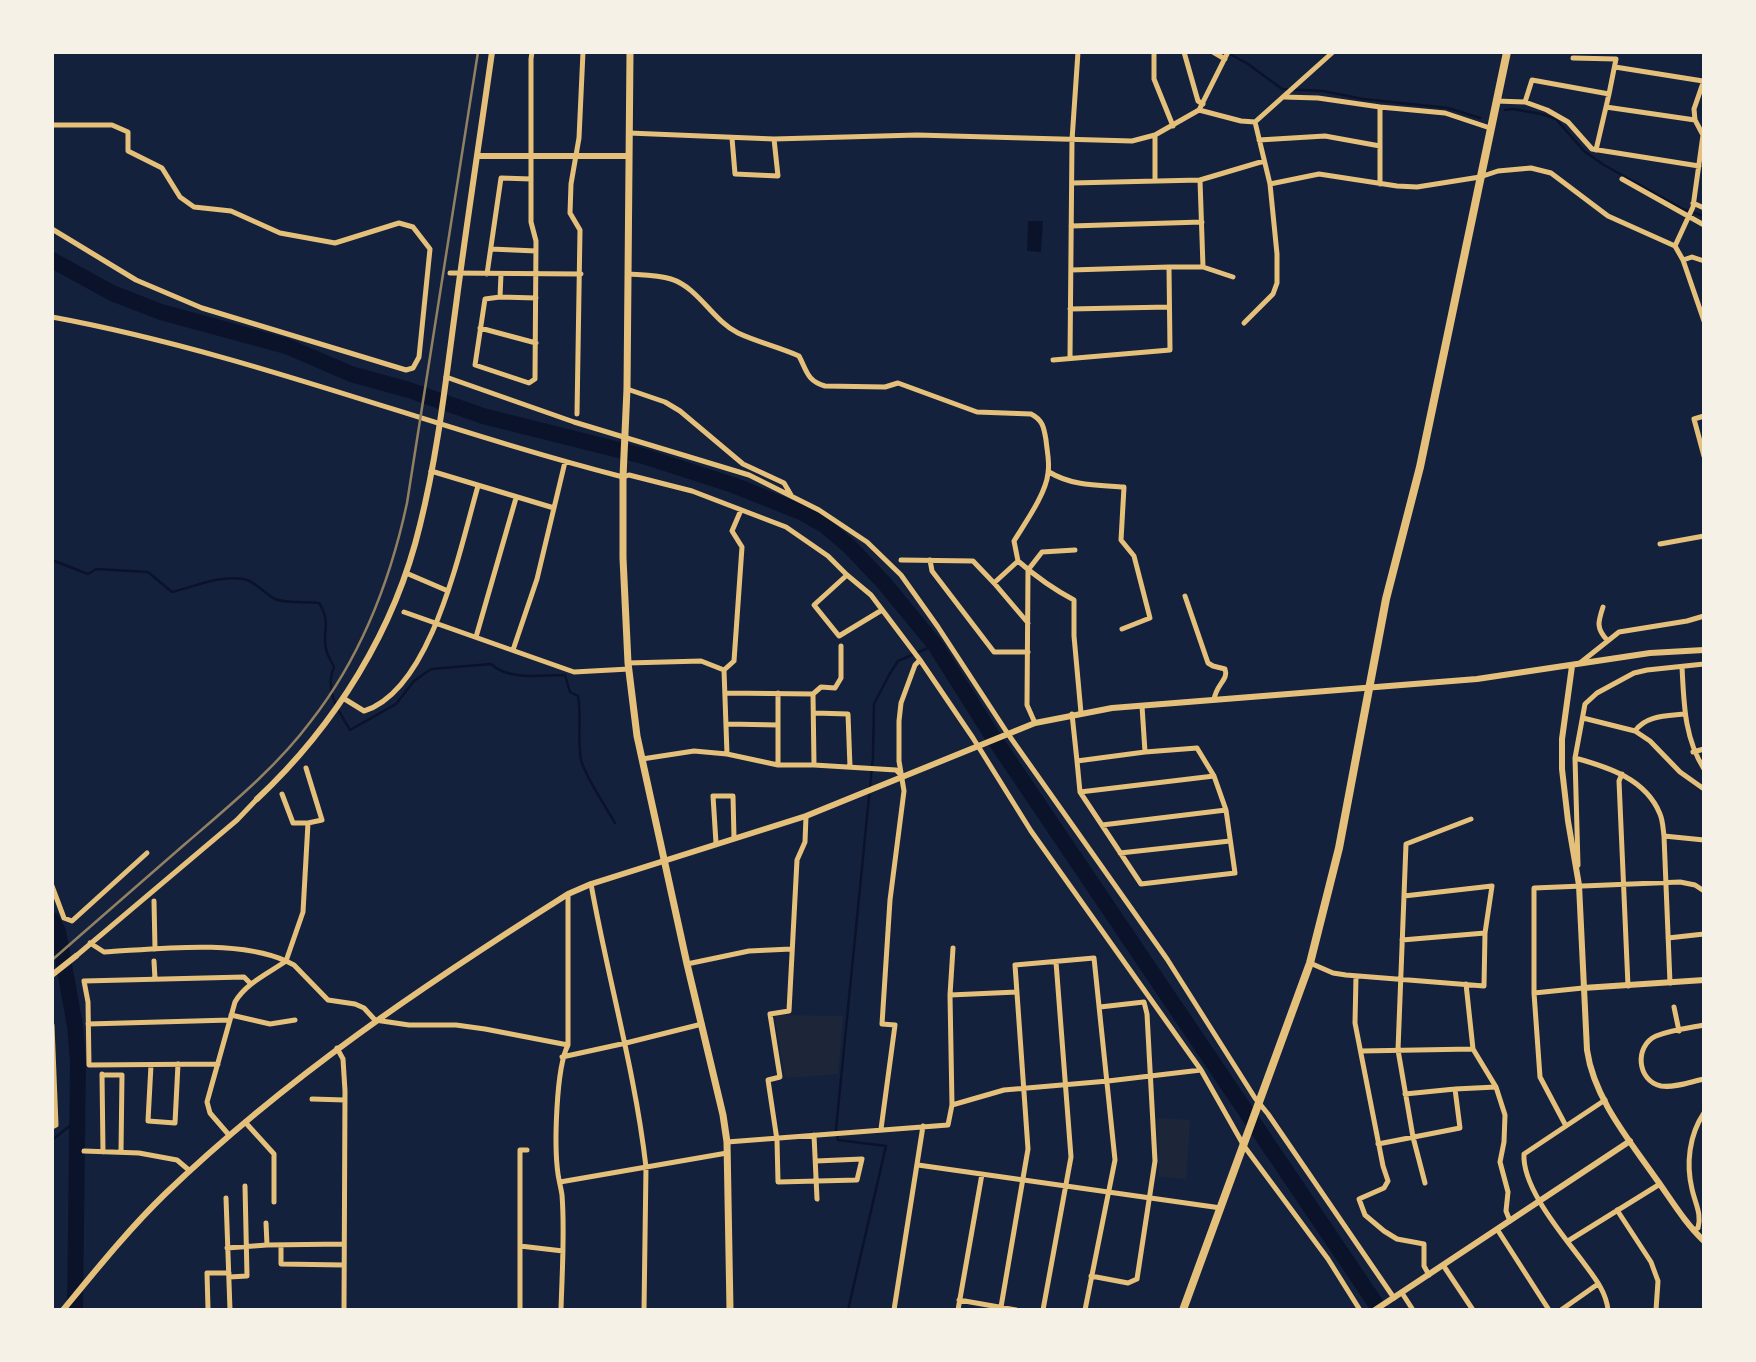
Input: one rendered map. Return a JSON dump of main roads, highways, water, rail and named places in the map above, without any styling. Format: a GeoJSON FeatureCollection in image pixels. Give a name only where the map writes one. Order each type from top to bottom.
{"type":"FeatureCollection","features":[{"type":"Feature","properties":{"kind":"highway"},"geometry":{"type":"LineString","coordinates":[[1184,1310],[1310,964],[1339,849],[1386,599],[1420,467],[1507,52]]}},
{"type":"Feature","properties":{"kind":"main road"},"geometry":{"type":"LineString","coordinates":[[630,52],[627,389],[623,473],[623,558],[629,666],[642,759],[663,860],[723,1115],[727,1142],[730,1310]]}},
{"type":"Feature","properties":{"kind":"waterway"},"geometry":{"type":"LineString","coordinates":[[1228,53],[1282,89],[1323,91],[1363,99],[1448,108],[1480,118]]}},
{"type":"Feature","properties":{"kind":"waterway"},"geometry":{"type":"LineString","coordinates":[[1505,110],[1513,109],[1556,119],[1584,151],[1604,165],[1683,209],[1704,216]]}},
{"type":"Feature","properties":{"kind":"waterway"},"geometry":{"type":"LineString","coordinates":[[52,260],[112,293],[161,312],[286,346],[351,374],[409,390],[483,416],[643,456],[733,485],[801,512],[824,525],[850,547],[885,584],[935,645],[993,737],[1380,1310]]}},
{"type":"Feature","properties":{"kind":"waterway"},"geometry":{"type":"LineString","coordinates":[[52,560],[88,574],[96,569],[148,572],[172,592],[234,578],[251,582],[280,601],[319,603],[326,623],[325,645],[334,667],[331,675],[332,692],[350,730],[396,704],[414,681],[431,669],[491,664],[516,675],[565,675],[570,692],[578,696],[583,767],[615,823]]}},
{"type":"Feature","properties":{"kind":"waterway"},"geometry":{"type":"LineString","coordinates":[[848,1310],[886,1146],[838,1140],[836,1129],[873,757],[874,704],[898,661],[935,645]]}},
{"type":"Feature","properties":{"kind":"waterway"},"geometry":{"type":"LineString","coordinates":[[52,920],[58,931],[75,1026],[78,1062],[75,1310]]}},
{"type":"Feature","properties":{"kind":"waterway"},"geometry":{"type":"LineString","coordinates":[[52,1140],[76,1121]]}},
{"type":"Feature","properties":{"kind":"railway"},"geometry":{"type":"LineString","coordinates":[[52,960],[267,771],[311,721],[359,645],[392,561],[407,503],[478,52]]}}]}
